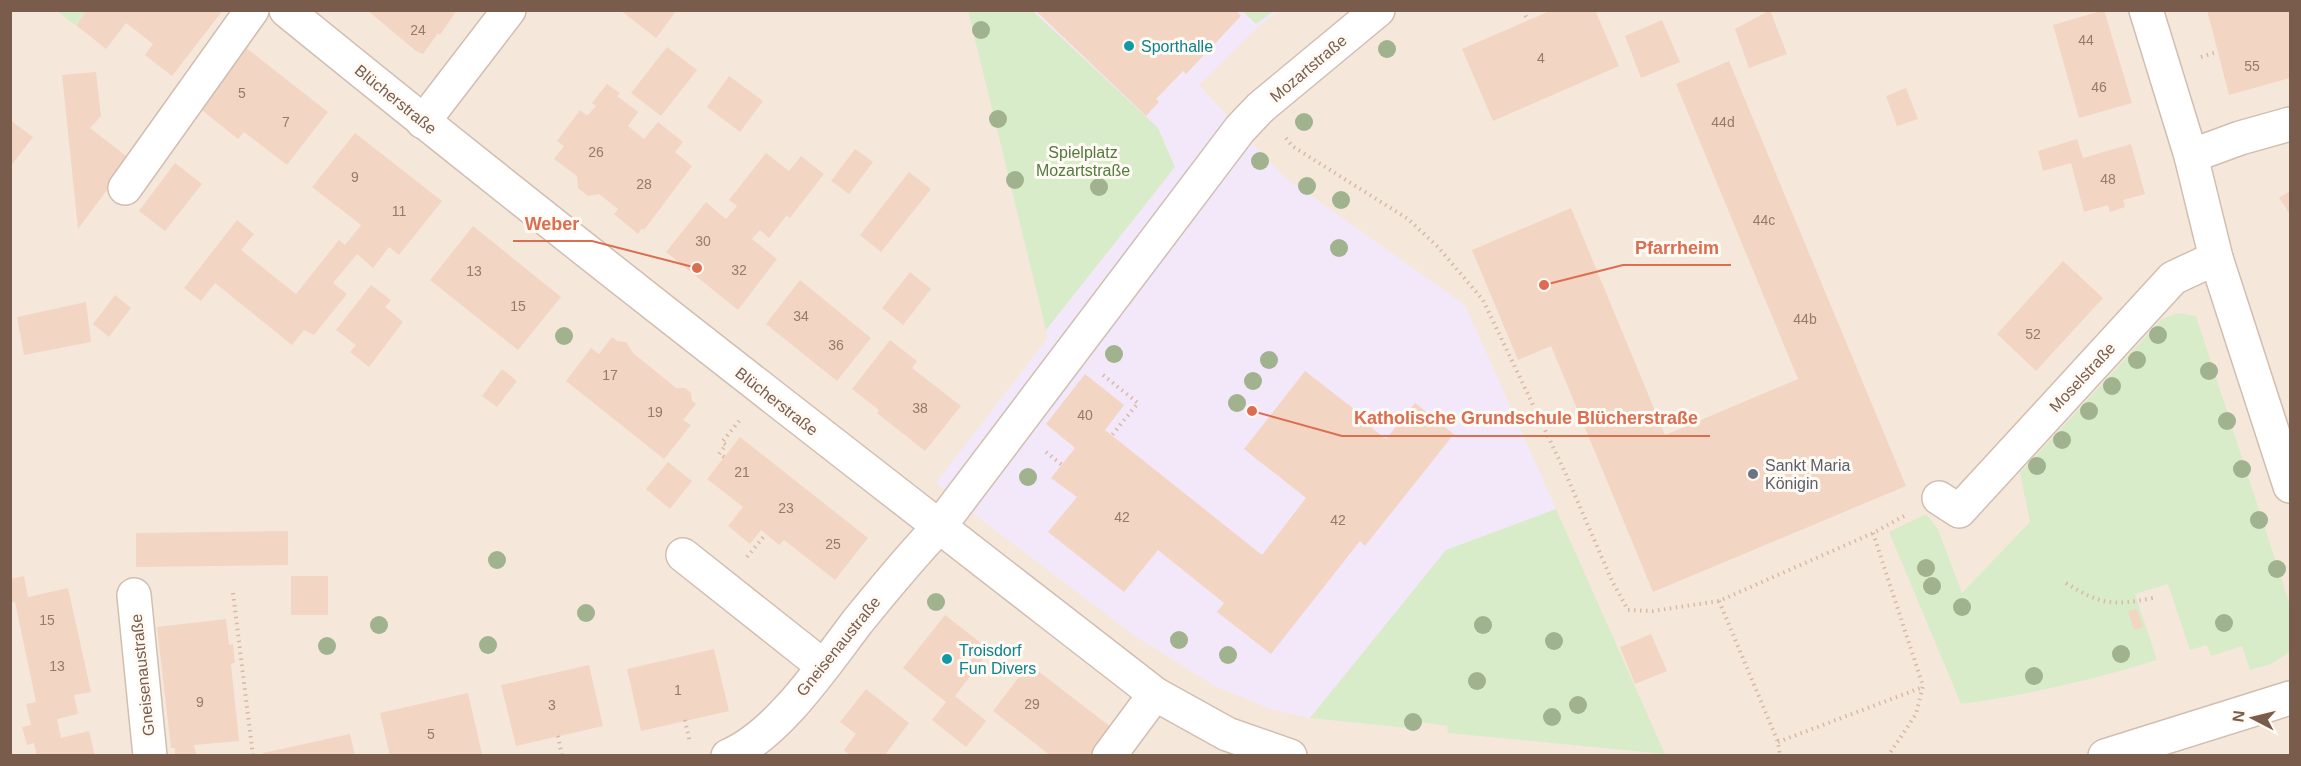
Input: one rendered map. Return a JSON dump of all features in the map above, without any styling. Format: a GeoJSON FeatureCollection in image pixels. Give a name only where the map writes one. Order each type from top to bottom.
{"type":"FeatureCollection","features":[{"type":"Feature","properties":{"kind":"street"},"geometry":{"type":"LineString","coordinates":[[125,188],[252,10]]}},
{"type":"Feature","properties":{"kind":"street","name":"Blücherstraße"},"geometry":{"type":"LineString","coordinates":[[286,10],[423,122],[762,390],[1155,694],[1227,734],[1289,756]]}},
{"type":"Feature","properties":{"kind":"street"},"geometry":{"type":"LineString","coordinates":[[423,122],[509,10]]}},
{"type":"Feature","properties":{"kind":"street","name":"Mozartstraße"},"geometry":{"type":"LineString","coordinates":[[1072,351],[1251,118],[1378,10]]}},
{"type":"Feature","properties":{"kind":"street"},"geometry":{"type":"LineString","coordinates":[[2146,10],[2191,156],[2216,258],[2290,486]]}},
{"type":"Feature","properties":{"kind":"street"},"geometry":{"type":"LineString","coordinates":[[2191,156],[2240,138],[2290,124]]}},
{"type":"Feature","properties":{"kind":"street","name":"Moselstraße"},"geometry":{"type":"LineString","coordinates":[[1949,504],[2174,278],[2216,258]]}},
{"type":"Feature","properties":{"kind":"street","name":"Gneisenaustraße"},"geometry":{"type":"LineString","coordinates":[[728,756],[762,735],[823,666],[885,587],[939,527],[1072,351]]}},
{"type":"Feature","properties":{"kind":"street"},"geometry":{"type":"LineString","coordinates":[[683,555],[823,666]]}},
{"type":"Feature","properties":{"kind":"street","name":"Gneisenaustraße"},"geometry":{"type":"LineString","coordinates":[[134,595],[150,756]]}},
{"type":"Feature","properties":{"kind":"street"},"geometry":{"type":"LineString","coordinates":[[1109,756],[1155,694]]}},
{"type":"Feature","properties":{"kind":"street"},"geometry":{"type":"LineString","coordinates":[[2105,756],[2290,698]]}},
{"type":"Feature","properties":{"kind":"path"},"geometry":{"type":"LineString","coordinates":[[1522,10],[1528,21]]}},
{"type":"Feature","properties":{"kind":"path"},"geometry":{"type":"LineString","coordinates":[[2199,57],[2217,52]]}},
{"type":"Feature","properties":{"kind":"path"},"geometry":{"type":"LineString","coordinates":[[1251,118],[1408,219],[1438,247],[1483,300],[1565,472],[1612,581],[1628,610],[1653,611],[1719,601],[1873,533],[1923,686],[1916,714],[1888,756]]}},
{"type":"Feature","properties":{"kind":"path"},"geometry":{"type":"LineString","coordinates":[[1072,351],[1138,403],[1112,435]]}},
{"type":"Feature","properties":{"kind":"path"},"geometry":{"type":"LineString","coordinates":[[724,457],[719,454],[726,446]]}},
{"type":"Feature","properties":{"kind":"path"},"geometry":{"type":"LineString","coordinates":[[1051,456],[1062,465]]}},
{"type":"Feature","properties":{"kind":"path"},"geometry":{"type":"LineString","coordinates":[[2066,583],[2091,598],[2105,602],[2127,603],[2153,598]]}},
{"type":"Feature","properties":{"kind":"path"},"geometry":{"type":"LineString","coordinates":[[233,594],[253,756]]}},
{"type":"Feature","properties":{"kind":"path"},"geometry":{"type":"LineString","coordinates":[[1719,601],[1778,742],[1780,756]]}},
{"type":"Feature","properties":{"kind":"path"},"geometry":{"type":"LineString","coordinates":[[1778,742],[1923,686]]}},
{"type":"Feature","properties":{"kind":"path"},"geometry":{"type":"LineString","coordinates":[[685,720],[690,744]]}},
{"type":"Feature","properties":{"kind":"path"},"geometry":{"type":"LineString","coordinates":[[558,736],[562,756]]}},
{"type":"Feature","properties":{"kind":"shaded area"},"geometry":{"type":"Polygon","coordinates":[[[1279,10],[1257,28],[1199,85],[1283,176],[1465,305],[1556,509],[1446,550],[1310,718],[1271,709],[1215,686],[1135,636],[936,483],[1047,339],[1046,330],[1158,128],[1033,11],[1279,10]]]}},
{"type":"Feature","properties":{"kind":"shaded area"},"geometry":{"type":"Polygon","coordinates":[[[11,11],[2290,11],[2290,755],[11,755],[11,11]]]}},
{"type":"Feature","properties":{"kind":"green space"},"geometry":{"type":"Polygon","coordinates":[[[57,11],[86,11],[75,25],[57,11]]]}},
{"type":"Feature","properties":{"kind":"green space","name":"Spielplatz Mozartstraße"},"geometry":{"type":"Polygon","coordinates":[[[968,11],[1033,11],[1158,128],[1175,167],[1046,330],[968,11]]]}},
{"type":"Feature","properties":{"kind":"green space"},"geometry":{"type":"Polygon","coordinates":[[[1242,11],[1274,11],[1256,24],[1242,11]]]}},
{"type":"Feature","properties":{"kind":"green space"},"geometry":{"type":"Polygon","coordinates":[[[2178,313],[2196,316],[2290,605],[2290,652],[2271,664],[2250,670],[2242,646],[2211,656],[2207,645],[2190,650],[2168,584],[2135,594],[2157,660],[2060,686],[1961,704],[1889,532],[1926,514],[1938,529],[1962,593],[2030,522],[2020,473],[2162,319],[2178,313]]]}},
{"type":"Feature","properties":{"kind":"green space"},"geometry":{"type":"Polygon","coordinates":[[[1556,509],[1665,754],[1448,733],[1447,726],[1419,722],[1418,729],[1310,718],[1446,550],[1556,509]]]}},
{"type":"Feature","properties":{"kind":"building"},"geometry":{"type":"Polygon","coordinates":[[[87,10],[223,10],[172,76],[145,55],[153,44],[126,23],[106,49],[76,25],[87,10]]]}},
{"type":"Feature","properties":{"kind":"building"},"geometry":{"type":"Polygon","coordinates":[[[367,10],[457,10],[440,35],[438,33],[423,54],[416,51],[367,10]]]}},
{"type":"Feature","properties":{"kind":"building"},"geometry":{"type":"Polygon","coordinates":[[[620,10],[677,10],[656,38],[620,10]]]}},
{"type":"Feature","properties":{"kind":"building"},"geometry":{"type":"Polygon","coordinates":[[[1035,10],[1236,10],[1241,16],[1186,74],[1183,71],[1156,99],[1159,102],[1146,116],[1035,10]]]}},
{"type":"Feature","properties":{"kind":"building"},"geometry":{"type":"Polygon","coordinates":[[[1552,10],[1595,10],[1619,66],[1493,121],[1462,49],[1552,10]]]}},
{"type":"Feature","properties":{"kind":"building"},"geometry":{"type":"Polygon","coordinates":[[[1770,10],[1787,54],[1749,68],[1735,29],[1770,10]]]}},
{"type":"Feature","properties":{"kind":"building"},"geometry":{"type":"Polygon","coordinates":[[[2104,10],[2132,103],[2079,118],[2053,25],[2104,10]]]}},
{"type":"Feature","properties":{"kind":"building"},"geometry":{"type":"Polygon","coordinates":[[[2207,10],[2290,10],[2290,78],[2229,95],[2207,10]]]}},
{"type":"Feature","properties":{"kind":"building"},"geometry":{"type":"Polygon","coordinates":[[[1662,20],[1680,62],[1641,78],[1625,36],[1662,20]]]}},
{"type":"Feature","properties":{"kind":"building"},"geometry":{"type":"Polygon","coordinates":[[[245,47],[328,112],[287,165],[244,132],[238,139],[198,107],[245,47]]]}},
{"type":"Feature","properties":{"kind":"building"},"geometry":{"type":"Polygon","coordinates":[[[667,47],[697,70],[661,116],[631,93],[667,47]]]}},
{"type":"Feature","properties":{"kind":"building"},"geometry":{"type":"Polygon","coordinates":[[[1729,61],[1906,486],[1653,592],[1551,346],[1518,360],[1472,250],[1571,208],[1665,435],[1798,379],[1676,84],[1729,61]]]}},
{"type":"Feature","properties":{"kind":"building"},"geometry":{"type":"Polygon","coordinates":[[[96,72],[101,116],[90,128],[130,159],[78,229],[62,75],[96,72]]]}},
{"type":"Feature","properties":{"kind":"building"},"geometry":{"type":"Polygon","coordinates":[[[729,76],[763,101],[740,132],[707,107],[729,76]]]}},
{"type":"Feature","properties":{"kind":"building"},"geometry":{"type":"Polygon","coordinates":[[[607,84],[620,93],[617,96],[638,112],[628,126],[644,139],[658,122],[683,142],[675,152],[692,166],[644,230],[642,228],[638,234],[614,214],[618,209],[599,194],[588,196],[578,188],[577,176],[554,159],[564,146],[557,141],[580,110],[586,115],[589,114],[596,106],[592,103],[607,84]]]}},
{"type":"Feature","properties":{"kind":"building"},"geometry":{"type":"Polygon","coordinates":[[[1906,88],[1918,119],[1897,126],[1886,96],[1906,88]]]}},
{"type":"Feature","properties":{"kind":"building"},"geometry":{"type":"Polygon","coordinates":[[[10,120],[33,137],[10,167],[10,120]]]}},
{"type":"Feature","properties":{"kind":"building"},"geometry":{"type":"Polygon","coordinates":[[[355,133],[442,201],[399,255],[389,247],[373,268],[357,254],[333,283],[347,294],[314,335],[304,330],[292,345],[215,283],[201,301],[184,288],[237,220],[254,234],[241,250],[296,294],[339,240],[345,245],[361,225],[312,187],[355,133]]]}},
{"type":"Feature","properties":{"kind":"building"},"geometry":{"type":"Polygon","coordinates":[[[2077,139],[2083,158],[2131,144],[2145,194],[2123,200],[2125,207],[2110,212],[2108,205],[2084,212],[2071,163],[2043,171],[2038,151],[2077,139]]]}},
{"type":"Feature","properties":{"kind":"building"},"geometry":{"type":"Polygon","coordinates":[[[855,149],[873,162],[849,194],[831,181],[855,149]]]}},
{"type":"Feature","properties":{"kind":"building"},"geometry":{"type":"Polygon","coordinates":[[[766,153],[789,171],[801,156],[824,174],[790,218],[787,215],[769,238],[760,230],[752,239],[777,259],[738,310],[666,252],[706,202],[726,219],[737,206],[729,200],[766,153]]]}},
{"type":"Feature","properties":{"kind":"building"},"geometry":{"type":"Polygon","coordinates":[[[175,163],[202,184],[165,231],[139,211],[175,163]]]}},
{"type":"Feature","properties":{"kind":"building"},"geometry":{"type":"Polygon","coordinates":[[[909,172],[931,189],[881,252],[860,235],[909,172]]]}},
{"type":"Feature","properties":{"kind":"building"},"geometry":{"type":"Polygon","coordinates":[[[2290,191],[2290,214],[2279,198],[2290,191]]]}},
{"type":"Feature","properties":{"kind":"building"},"geometry":{"type":"Polygon","coordinates":[[[473,226],[561,297],[518,350],[430,280],[473,226]]]}},
{"type":"Feature","properties":{"kind":"building"},"geometry":{"type":"Polygon","coordinates":[[[2063,261],[2103,298],[2036,371],[1997,334],[2063,261]]]}},
{"type":"Feature","properties":{"kind":"building"},"geometry":{"type":"Polygon","coordinates":[[[910,272],[931,289],[903,325],[882,308],[910,272]]]}},
{"type":"Feature","properties":{"kind":"building"},"geometry":{"type":"Polygon","coordinates":[[[800,280],[871,338],[837,381],[766,324],[800,280]]]}},
{"type":"Feature","properties":{"kind":"building"},"geometry":{"type":"Polygon","coordinates":[[[371,285],[391,300],[385,307],[403,322],[369,367],[350,352],[356,345],[336,330],[371,285]]]}},
{"type":"Feature","properties":{"kind":"building"},"geometry":{"type":"Polygon","coordinates":[[[115,295],[131,308],[109,337],[93,324],[115,295]]]}},
{"type":"Feature","properties":{"kind":"building"},"geometry":{"type":"Polygon","coordinates":[[[86,302],[91,342],[24,355],[17,317],[86,302]]]}},
{"type":"Feature","properties":{"kind":"building"},"geometry":{"type":"Polygon","coordinates":[[[612,337],[617,341],[626,342],[633,353],[676,388],[685,388],[691,393],[692,401],[696,404],[683,420],[691,425],[664,459],[566,381],[591,348],[599,354],[612,337]]]}},
{"type":"Feature","properties":{"kind":"building"},"geometry":{"type":"Polygon","coordinates":[[[890,340],[917,361],[912,368],[961,406],[925,451],[877,413],[879,410],[852,389],[890,340]]]}},
{"type":"Feature","properties":{"kind":"building"},"geometry":{"type":"Polygon","coordinates":[[[502,369],[517,381],[497,407],[482,396],[502,369]]]}},
{"type":"Feature","properties":{"kind":"building"},"geometry":{"type":"Polygon","coordinates":[[[1305,371],[1354,409],[1352,412],[1386,439],[1415,403],[1454,434],[1365,546],[1360,541],[1271,654],[1217,612],[1224,603],[1158,550],[1124,592],[1048,532],[1077,497],[1051,478],[1075,448],[1046,424],[1085,374],[1124,405],[1105,430],[1262,555],[1306,498],[1244,449],[1305,371]]]}},
{"type":"Feature","properties":{"kind":"building"},"geometry":{"type":"Polygon","coordinates":[[[740,437],[868,538],[835,580],[784,540],[779,545],[761,530],[750,544],[728,526],[743,507],[707,479],[740,437]]]}},
{"type":"Feature","properties":{"kind":"building"},"geometry":{"type":"Polygon","coordinates":[[[668,462],[692,481],[670,509],[646,489],[668,462]]]}},
{"type":"Feature","properties":{"kind":"building"},"geometry":{"type":"Polygon","coordinates":[[[288,531],[288,565],[136,567],[136,533],[288,531]]]}},
{"type":"Feature","properties":{"kind":"building"},"geometry":{"type":"Polygon","coordinates":[[[24,576],[28,597],[68,588],[91,692],[74,695],[78,714],[57,719],[61,738],[89,731],[95,756],[37,756],[34,743],[27,745],[22,727],[31,725],[26,704],[36,702],[15,602],[10,603],[10,579],[24,576]]]}},
{"type":"Feature","properties":{"kind":"building"},"geometry":{"type":"Polygon","coordinates":[[[291,576],[328,576],[328,615],[291,615],[291,576]]]}},
{"type":"Feature","properties":{"kind":"building"},"geometry":{"type":"Polygon","coordinates":[[[2137,609],[2143,627],[2134,630],[2128,611],[2137,609]]]}},
{"type":"Feature","properties":{"kind":"building","name":"Troisdorf Fun Divers"},"geometry":{"type":"Polygon","coordinates":[[[945,615],[990,650],[955,696],[986,721],[966,747],[932,720],[946,702],[903,668],[945,615]]]}},
{"type":"Feature","properties":{"kind":"building"},"geometry":{"type":"Polygon","coordinates":[[[226,619],[229,645],[233,644],[235,663],[231,664],[239,741],[194,745],[196,754],[175,756],[175,748],[171,748],[157,627],[226,619]]]}},
{"type":"Feature","properties":{"kind":"building"},"geometry":{"type":"Polygon","coordinates":[[[1651,634],[1667,671],[1635,684],[1620,647],[1651,634]]]}},
{"type":"Feature","properties":{"kind":"building"},"geometry":{"type":"Polygon","coordinates":[[[714,649],[729,711],[641,731],[627,669],[714,649]]]}},
{"type":"Feature","properties":{"kind":"building"},"geometry":{"type":"Polygon","coordinates":[[[1029,664],[1116,731],[1097,756],[1051,756],[993,711],[1029,664]]]}},
{"type":"Feature","properties":{"kind":"building"},"geometry":{"type":"Polygon","coordinates":[[[589,665],[603,726],[516,746],[501,685],[589,665]]]}},
{"type":"Feature","properties":{"kind":"building"},"geometry":{"type":"Polygon","coordinates":[[[866,689],[909,723],[884,756],[851,756],[844,750],[856,734],[840,722],[866,689]]]}},
{"type":"Feature","properties":{"kind":"building"},"geometry":{"type":"Polygon","coordinates":[[[468,693],[482,754],[390,756],[380,713],[468,693]]]}},
{"type":"Feature","properties":{"kind":"building"},"geometry":{"type":"Polygon","coordinates":[[[350,734],[355,756],[263,756],[263,753],[350,734]]]}},
{"type":"Feature","properties":{"kind":"place","name":"Sporthalle"},"geometry":{"type":"Point","coordinates":[1129,46]}},
{"type":"Feature","properties":{"kind":"place","name":"Weber"},"geometry":{"type":"Point","coordinates":[697,268]}},
{"type":"Feature","properties":{"kind":"place","name":"Pfarrheim"},"geometry":{"type":"Point","coordinates":[1544,285]}},
{"type":"Feature","properties":{"kind":"place","name":"Katholische Grundschule Blücherstraße"},"geometry":{"type":"Point","coordinates":[1252,411]}},
{"type":"Feature","properties":{"kind":"place","name":"Sankt Maria Königin"},"geometry":{"type":"Point","coordinates":[1753,474]}},
{"type":"Feature","properties":{"kind":"place","name":"Troisdorf Fun Divers"},"geometry":{"type":"Point","coordinates":[947,659]}}]}
